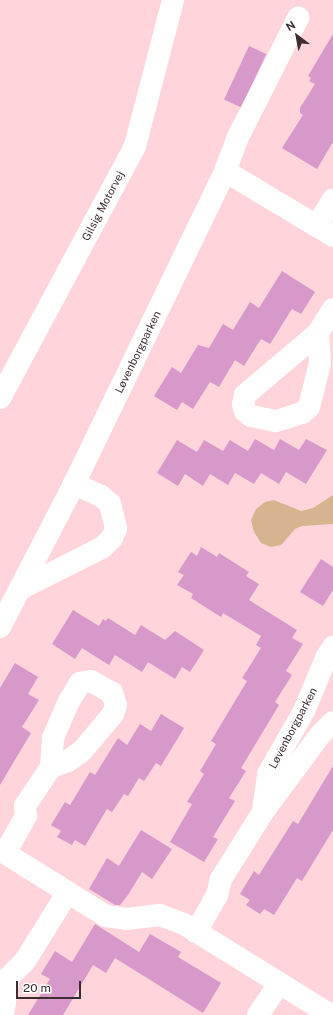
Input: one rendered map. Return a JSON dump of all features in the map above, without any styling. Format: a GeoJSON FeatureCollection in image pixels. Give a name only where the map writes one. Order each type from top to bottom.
{"type":"FeatureCollection","features":[{"type":"Feature","properties":{"kind":"street","name":"Gilsig Motorvej"},"geometry":{"type":"LineString","coordinates":[[0,398],[135,146],[173,0]]}},
{"type":"Feature","properties":{"kind":"street","name":"Løvenborgparken"},"geometry":{"type":"LineString","coordinates":[[0,627],[74,484],[225,171],[237,139],[298,18]]}},
{"type":"Feature","properties":{"kind":"street"},"geometry":{"type":"LineString","coordinates":[[225,171],[325,231],[333,199]]}},
{"type":"Feature","properties":{"kind":"street"},"geometry":{"type":"LineString","coordinates":[[318,333],[333,309]]}},
{"type":"Feature","properties":{"kind":"street"},"geometry":{"type":"LineString","coordinates":[[20,588],[97,550],[112,538],[116,528],[110,504],[101,496],[74,484]]}},
{"type":"Feature","properties":{"kind":"street","name":"Løvenborgparken"},"geometry":{"type":"LineString","coordinates":[[263,812],[268,774],[304,711],[326,656],[333,647]]}},
{"type":"Feature","properties":{"kind":"street","name":"Løvenborgparken"},"geometry":{"type":"LineString","coordinates":[[196,932],[217,895],[221,879],[263,812],[320,735],[333,722]]}},
{"type":"Feature","properties":{"kind":"street"},"geometry":{"type":"LineString","coordinates":[[51,767],[25,806],[26,816],[2,852],[106,916],[126,919],[160,915],[184,924],[331,1015]]}},
{"type":"Feature","properties":{"kind":"street"},"geometry":{"type":"LineString","coordinates":[[3,1015],[5,983],[24,961],[68,892]]}},
{"type":"Feature","properties":{"kind":"street"},"geometry":{"type":"LineString","coordinates":[[258,1015],[280,984]]}},
{"type":"Feature","properties":{"kind":"shaded area"},"geometry":{"type":"Polygon","coordinates":[[[333,495],[333,524],[302,526],[295,529],[281,545],[271,547],[261,543],[254,532],[251,520],[256,509],[265,502],[274,500],[301,511],[313,508],[333,495]]]}},
{"type":"Feature","properties":{"kind":"building"},"geometry":{"type":"Polygon","coordinates":[[[333,34],[333,142],[317,169],[282,148],[303,115],[300,113],[300,108],[315,84],[309,81],[311,78],[308,76],[333,34]]]}},
{"type":"Feature","properties":{"kind":"building"},"geometry":{"type":"Polygon","coordinates":[[[249,46],[266,54],[241,108],[224,99],[249,46]]]}},
{"type":"Feature","properties":{"kind":"building"},"geometry":{"type":"Polygon","coordinates":[[[282,271],[315,292],[301,314],[292,309],[270,344],[261,339],[244,366],[235,360],[219,387],[210,382],[193,409],[182,402],[177,410],[154,396],[172,367],[181,373],[198,345],[209,348],[223,324],[233,330],[250,302],[259,308],[282,271]]]}},
{"type":"Feature","properties":{"kind":"building"},"geometry":{"type":"Polygon","coordinates":[[[255,439],[274,450],[280,439],[299,450],[306,439],[327,450],[306,484],[286,472],[279,484],[261,473],[254,484],[235,473],[228,485],[210,474],[203,486],[185,474],[178,486],[157,473],[177,440],[197,452],[204,440],[223,451],[230,440],[248,451],[255,439]]]}},
{"type":"Feature","properties":{"kind":"building"},"geometry":{"type":"Polygon","coordinates":[[[201,547],[217,557],[219,553],[249,572],[246,576],[259,584],[249,600],[297,630],[292,638],[303,644],[286,671],[292,675],[275,702],[279,705],[241,768],[246,771],[229,798],[235,801],[213,837],[218,839],[204,862],[170,842],[192,804],[187,802],[204,774],[200,771],[216,744],[211,741],[247,681],[242,678],[261,648],[256,645],[261,636],[223,613],[221,617],[191,598],[193,594],[177,585],[184,575],[178,572],[191,552],[197,556],[201,547]]]}},
{"type":"Feature","properties":{"kind":"building"},"geometry":{"type":"Polygon","coordinates":[[[321,559],[333,567],[333,590],[323,606],[300,592],[321,559]]]}},
{"type":"Feature","properties":{"kind":"building"},"geometry":{"type":"Polygon","coordinates":[[[73,610],[99,626],[103,619],[106,621],[108,618],[135,635],[141,625],[165,640],[175,631],[204,650],[190,672],[182,667],[175,679],[148,662],[142,672],[115,655],[109,665],[82,648],[75,659],[52,644],[73,610]]]}},
{"type":"Feature","properties":{"kind":"building"},"geometry":{"type":"Polygon","coordinates":[[[15,663],[38,677],[28,694],[39,700],[22,727],[31,733],[0,785],[0,688],[15,663]]]}},
{"type":"Feature","properties":{"kind":"building"},"geometry":{"type":"Polygon","coordinates":[[[161,714],[184,728],[161,766],[156,763],[144,781],[139,778],[128,796],[124,794],[112,812],[107,809],[85,846],[75,840],[72,845],[57,837],[61,831],[51,825],[65,802],[70,805],[90,772],[95,775],[118,738],[127,745],[140,724],[151,731],[161,714]]]}},
{"type":"Feature","properties":{"kind":"building"},"geometry":{"type":"Polygon","coordinates":[[[333,766],[333,830],[302,881],[297,878],[274,915],[264,909],[260,914],[246,905],[250,900],[240,894],[254,871],[259,875],[293,821],[298,824],[333,766]]]}},
{"type":"Feature","properties":{"kind":"building"},"geometry":{"type":"Polygon","coordinates":[[[141,830],[172,849],[152,879],[142,872],[120,905],[115,905],[89,889],[107,858],[119,866],[141,830]]]}},
{"type":"Feature","properties":{"kind":"building"},"geometry":{"type":"Polygon","coordinates":[[[95,924],[139,952],[150,934],[181,952],[178,957],[221,983],[203,1013],[115,958],[106,973],[93,965],[63,1015],[28,1015],[50,979],[41,974],[55,951],[72,962],[95,924]]]}}]}
